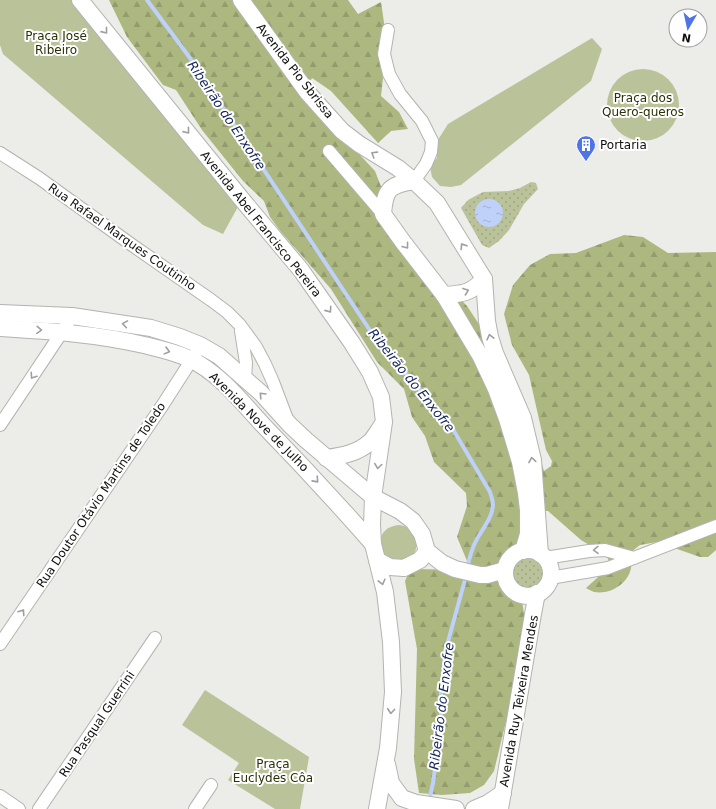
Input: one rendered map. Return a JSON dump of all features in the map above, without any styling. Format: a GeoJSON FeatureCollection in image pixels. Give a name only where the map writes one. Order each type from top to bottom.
{"type":"FeatureCollection","features":[{"type":"Feature","properties":{"kind":"main road","name":"Avenida Abel Francisco Pereira"},"geometry":{"type":"LineString","coordinates":[[80,0],[301,270],[352,343],[370,372],[381,397],[384,422],[373,497],[373,544]]}},
{"type":"Feature","properties":{"kind":"main road","name":"Avenida Pio Sbrissa"},"geometry":{"type":"LineString","coordinates":[[241,0],[308,93],[342,131],[359,144],[398,168],[437,203],[484,279],[487,321],[490,337],[495,354],[523,418],[533,460],[542,556]]}},
{"type":"Feature","properties":{"kind":"main road"},"geometry":{"type":"LineString","coordinates":[[414,181],[403,182],[392,187],[384,201],[383,214],[444,295],[481,356],[496,389],[520,462],[528,510],[528,534],[523,551]]}},
{"type":"Feature","properties":{"kind":"main road"},"geometry":{"type":"LineString","coordinates":[[444,295],[466,292],[476,287],[484,279]]}},
{"type":"Feature","properties":{"kind":"main road","name":"Avenida Nove de Julho"},"geometry":{"type":"LineString","coordinates":[[3,311],[72,316],[151,328],[200,345],[219,356],[246,379],[290,425],[326,458],[373,497],[400,511]]}},
{"type":"Feature","properties":{"kind":"main road","name":"Avenida Nove de Julho"},"geometry":{"type":"LineString","coordinates":[[0,328],[62,332],[107,337],[171,351],[192,360],[218,378],[233,393],[373,544]]}},
{"type":"Feature","properties":{"kind":"main road"},"geometry":{"type":"LineString","coordinates":[[326,458],[358,451],[371,441],[384,422]]}},
{"type":"Feature","properties":{"kind":"main road"},"geometry":{"type":"LineString","coordinates":[[372,525],[384,514],[400,511],[413,521],[422,534],[427,551],[442,563],[455,569],[480,575],[487,575],[505,570]]}},
{"type":"Feature","properties":{"kind":"main road"},"geometry":{"type":"LineString","coordinates":[[373,544],[385,592],[391,642],[393,692],[388,748],[377,809]]}},
{"type":"Feature","properties":{"kind":"main road"},"geometry":{"type":"LineString","coordinates":[[377,560],[390,567],[404,568],[420,560],[427,551]]}},
{"type":"Feature","properties":{"kind":"main road"},"geometry":{"type":"LineString","coordinates":[[523,551],[535,552],[542,556],[549,564],[550,578],[542,591],[535,595],[527,596],[513,590],[508,585],[505,577],[505,570],[507,563],[511,558],[523,551]]}},
{"type":"Feature","properties":{"kind":"main road","name":"Avenida Ruy Teixeira Mendes"},"geometry":{"type":"LineString","coordinates":[[502,801],[537,593]]}},
{"type":"Feature","properties":{"kind":"main road"},"geometry":{"type":"LineString","coordinates":[[386,761],[392,783],[402,798],[416,803],[456,809]]}},
{"type":"Feature","properties":{"kind":"main road"},"geometry":{"type":"LineString","coordinates":[[474,809],[488,803],[502,801]]}},
{"type":"Feature","properties":{"kind":"street"},"geometry":{"type":"LineString","coordinates":[[388,30],[384,54],[389,74],[400,94],[422,121],[432,141],[431,152],[426,164],[414,181]]}},
{"type":"Feature","properties":{"kind":"street"},"geometry":{"type":"LineString","coordinates":[[329,151],[383,214]]}},
{"type":"Feature","properties":{"kind":"street","name":"Rua Rafael Marques Coutinho"},"geometry":{"type":"LineString","coordinates":[[0,153],[39,178],[227,312],[240,325],[256,347],[265,364],[290,425]]}},
{"type":"Feature","properties":{"kind":"street"},"geometry":{"type":"LineString","coordinates":[[0,425],[72,316]]}},
{"type":"Feature","properties":{"kind":"street"},"geometry":{"type":"LineString","coordinates":[[240,325],[245,353],[246,379]]}},
{"type":"Feature","properties":{"kind":"street","name":"Rua Doutor Otávio Martins de Toledo"},"geometry":{"type":"LineString","coordinates":[[0,644],[192,360],[200,345]]}},
{"type":"Feature","properties":{"kind":"street"},"geometry":{"type":"LineString","coordinates":[[550,578],[608,568],[716,526]]}},
{"type":"Feature","properties":{"kind":"street"},"geometry":{"type":"LineString","coordinates":[[542,556],[589,550],[605,550],[634,558]]}},
{"type":"Feature","properties":{"kind":"street","name":"Rua Pasqual Guerrini"},"geometry":{"type":"LineString","coordinates":[[39,809],[155,638]]}},
{"type":"Feature","properties":{"kind":"street"},"geometry":{"type":"LineString","coordinates":[[195,809],[211,785]]}},
{"type":"Feature","properties":{"kind":"street"},"geometry":{"type":"LineString","coordinates":[[0,796],[19,809]]}},
{"type":"Feature","properties":{"kind":"green space","name":"Praça José Ribeiro"},"geometry":{"type":"Polygon","coordinates":[[[0,0],[76,0],[239,205],[223,234],[203,225],[3,54],[0,45],[0,0]]]}},
{"type":"Feature","properties":{"kind":"green space"},"geometry":{"type":"Polygon","coordinates":[[[109,0],[348,0],[358,14],[381,2],[387,43],[381,96],[399,112],[408,129],[391,131],[378,143],[331,91],[312,78],[309,84],[343,137],[375,171],[390,210],[425,263],[467,306],[502,359],[523,399],[544,471],[551,466],[552,461],[546,450],[529,375],[512,345],[504,314],[513,285],[530,265],[550,254],[576,253],[624,235],[643,237],[668,253],[716,252],[716,550],[708,557],[700,557],[657,542],[640,545],[631,552],[631,568],[626,579],[612,590],[606,592],[594,592],[586,588],[607,569],[609,561],[606,555],[581,540],[548,511],[538,511],[499,572],[515,586],[521,595],[530,650],[527,669],[508,713],[494,771],[484,785],[470,793],[442,795],[419,793],[414,759],[417,649],[405,581],[409,572],[416,569],[462,570],[470,568],[457,537],[467,506],[466,493],[434,462],[425,436],[412,417],[404,389],[377,362],[331,289],[281,232],[270,217],[264,201],[243,181],[202,130],[176,90],[163,85],[127,37],[109,0]]]}},
{"type":"Feature","properties":{"kind":"green space"},"geometry":{"type":"Polygon","coordinates":[[[592,38],[602,49],[591,81],[461,185],[451,187],[440,186],[432,177],[430,167],[437,158],[436,143],[448,124],[592,38]]]}},
{"type":"Feature","properties":{"kind":"green space","name":"Praça dos Quero-queros"},"geometry":{"type":"Polygon","coordinates":[[[636,69],[650,69],[657,71],[669,79],[677,91],[679,105],[677,119],[669,131],[657,139],[650,141],[636,141],[629,139],[617,131],[609,119],[607,112],[607,98],[609,91],[617,79],[629,71],[636,69]]]}},
{"type":"Feature","properties":{"kind":"green space"},"geometry":{"type":"Polygon","coordinates":[[[531,182],[536,183],[538,189],[524,204],[509,230],[499,241],[489,248],[482,245],[461,208],[468,200],[483,192],[509,191],[520,188],[531,182]]]}},
{"type":"Feature","properties":{"kind":"green space"},"geometry":{"type":"Polygon","coordinates":[[[400,525],[410,530],[415,537],[417,544],[414,554],[411,557],[407,560],[399,562],[384,555],[381,551],[380,540],[385,530],[400,525]]]}},
{"type":"Feature","properties":{"kind":"green space"},"geometry":{"type":"Polygon","coordinates":[[[527,556],[539,561],[544,573],[539,585],[527,590],[515,585],[510,573],[515,561],[527,556]]]}},
{"type":"Feature","properties":{"kind":"green space","name":"Praça Euclydes Côa"},"geometry":{"type":"Polygon","coordinates":[[[205,690],[309,757],[300,809],[275,809],[228,780],[239,763],[182,725],[205,690]]]}},
{"type":"Feature","properties":{"kind":"water"},"geometry":{"type":"Polygon","coordinates":[[[489,199],[499,203],[503,213],[499,223],[489,227],[479,223],[475,213],[479,203],[489,199]]]}},
{"type":"Feature","properties":{"kind":"waterway","name":"Ribeirão do Enxofre"},"geometry":{"type":"LineString","coordinates":[[147,0],[190,58],[375,338],[422,392],[435,410],[451,426],[490,492],[493,502],[493,509],[477,539],[467,569]]}},
{"type":"Feature","properties":{"kind":"waterway","name":"Ribeirão do Enxofre"},"geometry":{"type":"LineString","coordinates":[[429,801],[433,783],[441,721],[441,693],[446,649],[466,576]]}},
{"type":"Feature","properties":{"kind":"place","name":"Portaria"},"geometry":{"type":"Point","coordinates":[586,162]}}]}
